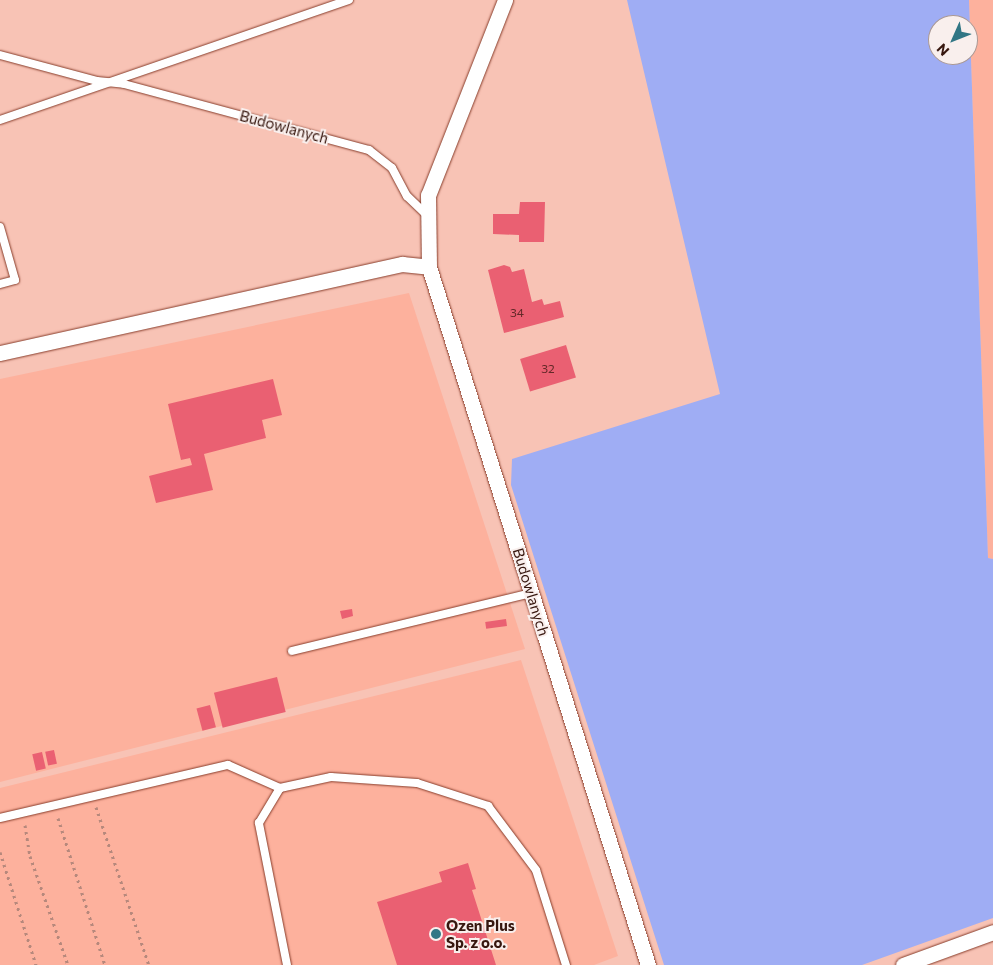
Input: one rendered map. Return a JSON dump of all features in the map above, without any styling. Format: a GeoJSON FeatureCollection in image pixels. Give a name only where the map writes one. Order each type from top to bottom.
{"type":"FeatureCollection","features":[{"type":"Feature","properties":{"kind":"street","name":"Budowlanych"},"geometry":{"type":"LineString","coordinates":[[505,0],[428,195],[429,267],[648,965]]}},
{"type":"Feature","properties":{"kind":"street"},"geometry":{"type":"LineString","coordinates":[[0,352],[402,264],[429,267]]}},
{"type":"Feature","properties":{"kind":"street"},"geometry":{"type":"LineString","coordinates":[[903,965],[993,932]]}},
{"type":"Feature","properties":{"kind":"lane"},"geometry":{"type":"LineString","coordinates":[[0,120],[349,0]]}},
{"type":"Feature","properties":{"kind":"lane","name":"Budowlanych"},"geometry":{"type":"LineString","coordinates":[[0,55],[111,82],[369,150],[392,168],[408,196],[428,217]]}},
{"type":"Feature","properties":{"kind":"lane"},"geometry":{"type":"LineString","coordinates":[[0,227],[15,280],[0,284]]}},
{"type":"Feature","properties":{"kind":"lane"},"geometry":{"type":"LineString","coordinates":[[292,651],[531,593]]}},
{"type":"Feature","properties":{"kind":"lane"},"geometry":{"type":"LineString","coordinates":[[0,818],[228,764],[280,788],[331,777],[417,783],[488,806],[536,870],[566,965]]}},
{"type":"Feature","properties":{"kind":"lane"},"geometry":{"type":"LineString","coordinates":[[280,788],[259,823],[287,965]]}},
{"type":"Feature","properties":{"kind":"path"},"geometry":{"type":"LineString","coordinates":[[92,796],[149,965]]}},
{"type":"Feature","properties":{"kind":"path"},"geometry":{"type":"LineString","coordinates":[[54,805],[105,965]]}},
{"type":"Feature","properties":{"kind":"path"},"geometry":{"type":"LineString","coordinates":[[24,812],[30,856],[68,965]]}},
{"type":"Feature","properties":{"kind":"path"},"geometry":{"type":"LineString","coordinates":[[0,852],[36,965]]}},
{"type":"Feature","properties":{"kind":"shaded area"},"geometry":{"type":"Polygon","coordinates":[[[627,0],[969,0],[970,15],[928,15],[928,65],[971,65],[988,558],[993,559],[993,918],[862,965],[664,965],[511,485],[512,459],[720,394],[627,0]]]}},
{"type":"Feature","properties":{"kind":"shaded area"},"geometry":{"type":"Polygon","coordinates":[[[969,0],[993,0],[993,559],[988,558],[971,65],[978,65],[978,15],[970,15],[969,0]]]}},
{"type":"Feature","properties":{"kind":"shaded area"},"geometry":{"type":"Polygon","coordinates":[[[409,293],[525,649],[0,782],[0,379],[409,293]]]}},
{"type":"Feature","properties":{"kind":"shaded area"},"geometry":{"type":"Polygon","coordinates":[[[521,660],[618,956],[594,965],[0,965],[0,788],[521,660]]]}},
{"type":"Feature","properties":{"kind":"building"},"geometry":{"type":"Polygon","coordinates":[[[520,202],[545,202],[544,242],[519,242],[519,235],[493,234],[493,214],[519,214],[520,202]]]}},
{"type":"Feature","properties":{"kind":"building"},"geometry":{"type":"Polygon","coordinates":[[[504,265],[510,267],[512,272],[524,269],[532,302],[542,299],[544,305],[560,301],[564,317],[504,333],[488,270],[504,265]]]}},
{"type":"Feature","properties":{"kind":"building"},"geometry":{"type":"Polygon","coordinates":[[[566,345],[576,378],[530,392],[520,359],[566,345]]]}},
{"type":"Feature","properties":{"kind":"building"},"geometry":{"type":"Polygon","coordinates":[[[273,379],[282,415],[262,420],[266,438],[204,454],[213,490],[156,503],[149,476],[192,465],[190,458],[181,460],[168,404],[273,379]]]}},
{"type":"Feature","properties":{"kind":"building"},"geometry":{"type":"Polygon","coordinates":[[[352,609],[353,616],[342,619],[340,611],[352,609]]]}},
{"type":"Feature","properties":{"kind":"building"},"geometry":{"type":"Polygon","coordinates":[[[506,619],[507,626],[486,629],[485,622],[506,619]]]}},
{"type":"Feature","properties":{"kind":"building"},"geometry":{"type":"Polygon","coordinates":[[[277,677],[286,712],[223,728],[214,693],[277,677]]]}},
{"type":"Feature","properties":{"kind":"building"},"geometry":{"type":"Polygon","coordinates":[[[210,705],[216,727],[202,731],[196,709],[210,705]]]}},
{"type":"Feature","properties":{"kind":"building"},"geometry":{"type":"Polygon","coordinates":[[[54,750],[57,764],[48,766],[45,752],[54,750]]]}},
{"type":"Feature","properties":{"kind":"building"},"geometry":{"type":"Polygon","coordinates":[[[42,752],[46,769],[36,771],[32,754],[42,752]]]}},
{"type":"Feature","properties":{"kind":"building","name":"Ozen Plus Sp. z o.o."},"geometry":{"type":"Polygon","coordinates":[[[468,863],[476,889],[472,890],[496,965],[397,965],[377,902],[442,882],[439,872],[468,863]]]}},
{"type":"Feature","properties":{"kind":"place","name":"Ozen Plus Sp. z o.o."},"geometry":{"type":"Point","coordinates":[436,934]}}]}
